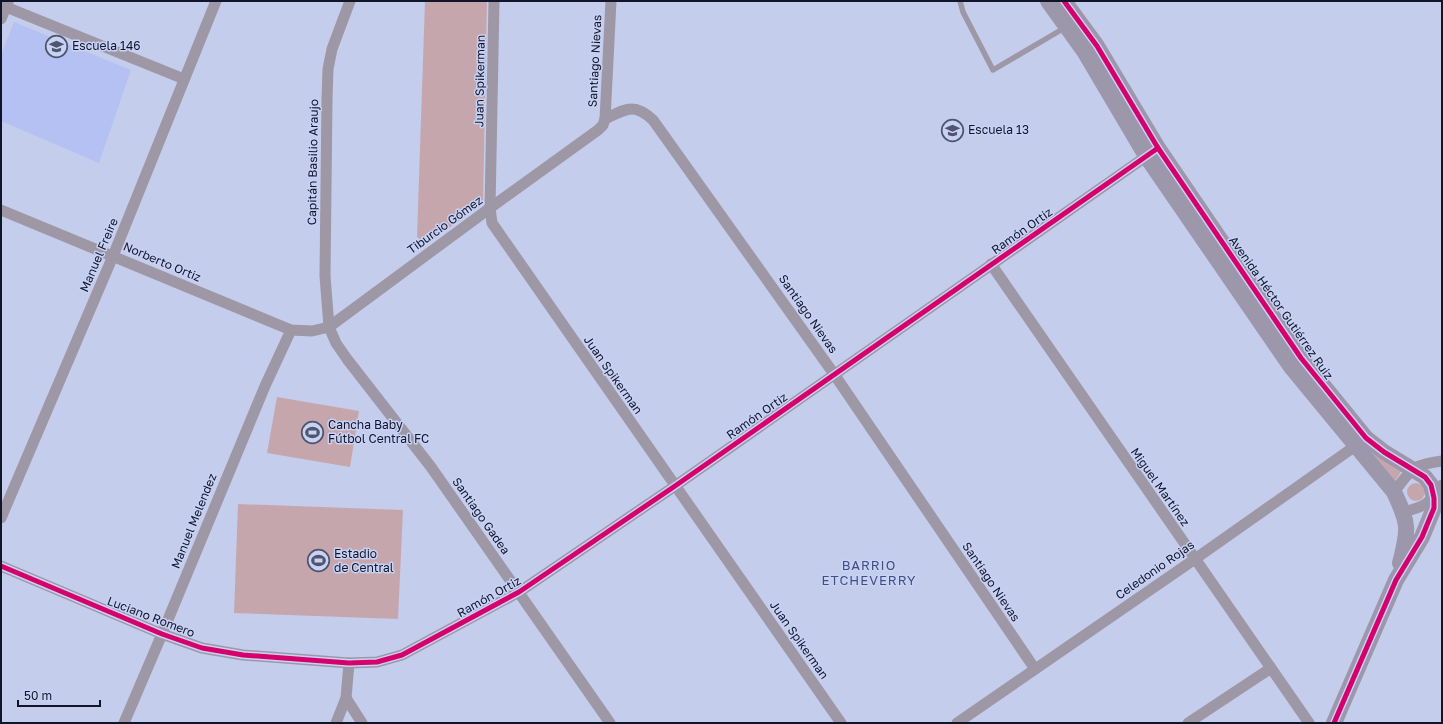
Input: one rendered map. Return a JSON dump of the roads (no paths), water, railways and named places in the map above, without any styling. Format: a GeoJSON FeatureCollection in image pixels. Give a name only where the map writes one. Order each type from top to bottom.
{"type":"FeatureCollection","features":[{"type":"Feature","properties":{"kind":"street","name":"Manuel Freire"},"geometry":{"type":"LineString","coordinates":[[1,518],[113,256],[216,1]]}},
{"type":"Feature","properties":{"kind":"street","name":"Capitán Basilio Araujo"},"geometry":{"type":"LineString","coordinates":[[329,327],[325,276],[326,99],[328,69],[332,49],[350,1]]}},
{"type":"Feature","properties":{"kind":"street","name":"Juan Spikerman"},"geometry":{"type":"LineString","coordinates":[[494,1],[490,208],[492,223],[841,723]]}},
{"type":"Feature","properties":{"kind":"street","name":"Santiago Nievas"},"geometry":{"type":"LineString","coordinates":[[611,1],[605,119],[628,108],[646,112],[654,120],[834,374],[1035,668]]}},
{"type":"Feature","properties":{"kind":"street","name":"Avenida Héctor Gutiérrez Ruiz"},"geometry":{"type":"LineString","coordinates":[[1048,1],[1067,26],[1152,152],[1291,367],[1361,442],[1394,492],[1403,512],[1407,529],[1406,540],[1396,580]]}},
{"type":"Feature","properties":{"kind":"street","name":"Avenida Héctor Gutiérrez Ruiz"},"geometry":{"type":"LineString","coordinates":[[1064,1],[1097,46],[1152,152]]}},
{"type":"Feature","properties":{"kind":"street"},"geometry":{"type":"LineString","coordinates":[[1,19],[5,5],[184,79]]}},
{"type":"Feature","properties":{"kind":"street","name":"Tiburcio Gómez"},"geometry":{"type":"LineString","coordinates":[[291,330],[312,331],[329,327],[598,130],[603,125],[605,119]]}},
{"type":"Feature","properties":{"kind":"street","name":"Ramón Ortiz"},"geometry":{"type":"LineString","coordinates":[[349,663],[377,662],[402,654],[519,592],[675,486],[1152,152]]}},
{"type":"Feature","properties":{"kind":"street","name":"Norberto Ortiz"},"geometry":{"type":"LineString","coordinates":[[1,210],[291,330]]}},
{"type":"Feature","properties":{"kind":"street","name":"Miguel Martínez"},"geometry":{"type":"LineString","coordinates":[[991,264],[1309,723]]}},
{"type":"Feature","properties":{"kind":"street","name":"Santiago Gadea"},"geometry":{"type":"LineString","coordinates":[[329,327],[336,343],[347,359],[430,467],[610,723]]}},
{"type":"Feature","properties":{"kind":"street","name":"Manuel Melendez"},"geometry":{"type":"LineString","coordinates":[[124,723],[264,386],[291,330]]}},
{"type":"Feature","properties":{"kind":"street","name":"Avenida Héctor Gutiérrez Ruiz"},"geometry":{"type":"LineString","coordinates":[[1334,723],[1396,580],[1422,537],[1434,508],[1438,492],[1433,492],[1428,480],[1413,468],[1384,452],[1361,442]]}},
{"type":"Feature","properties":{"kind":"street","name":"Celedonio Rojas"},"geometry":{"type":"LineString","coordinates":[[957,723],[1195,559],[1361,442]]}},
{"type":"Feature","properties":{"kind":"street"},"geometry":{"type":"LineString","coordinates":[[1394,492],[1413,468],[1425,463],[1442,461]]}},
{"type":"Feature","properties":{"kind":"street"},"geometry":{"type":"LineString","coordinates":[[1403,512],[1420,508],[1438,492]]}},
{"type":"Feature","properties":{"kind":"street","name":"Luciano Romero"},"geometry":{"type":"LineString","coordinates":[[1,566],[162,634],[202,648],[243,655],[349,663]]}},
{"type":"Feature","properties":{"kind":"street"},"geometry":{"type":"LineString","coordinates":[[336,723],[346,698],[349,663]]}},
{"type":"Feature","properties":{"kind":"street"},"geometry":{"type":"LineString","coordinates":[[1188,723],[1271,668]]}},
{"type":"Feature","properties":{"kind":"street"},"geometry":{"type":"LineString","coordinates":[[346,698],[362,723]]}},
{"type":"Feature","properties":{"kind":"lane"},"geometry":{"type":"LineString","coordinates":[[960,1],[962,12],[993,70],[1067,26]]}},
{"type":"Feature","properties":{"kind":"place","name":"Escuela 146"},"geometry":{"type":"Point","coordinates":[56,46]}},
{"type":"Feature","properties":{"kind":"place","name":"Escuela 13"},"geometry":{"type":"Point","coordinates":[953,130]}},
{"type":"Feature","properties":{"kind":"place","name":"Cancha Baby Fútbol Central FC"},"geometry":{"type":"Point","coordinates":[313,432]}},
{"type":"Feature","properties":{"kind":"place","name":"Estadio de Central"},"geometry":{"type":"Point","coordinates":[318,561]}},
{"type":"Feature","properties":{"kind":"district","name":"BARRIO ETCHEVERRY"},"geometry":{"type":"Point","coordinates":[869,572]}}]}
